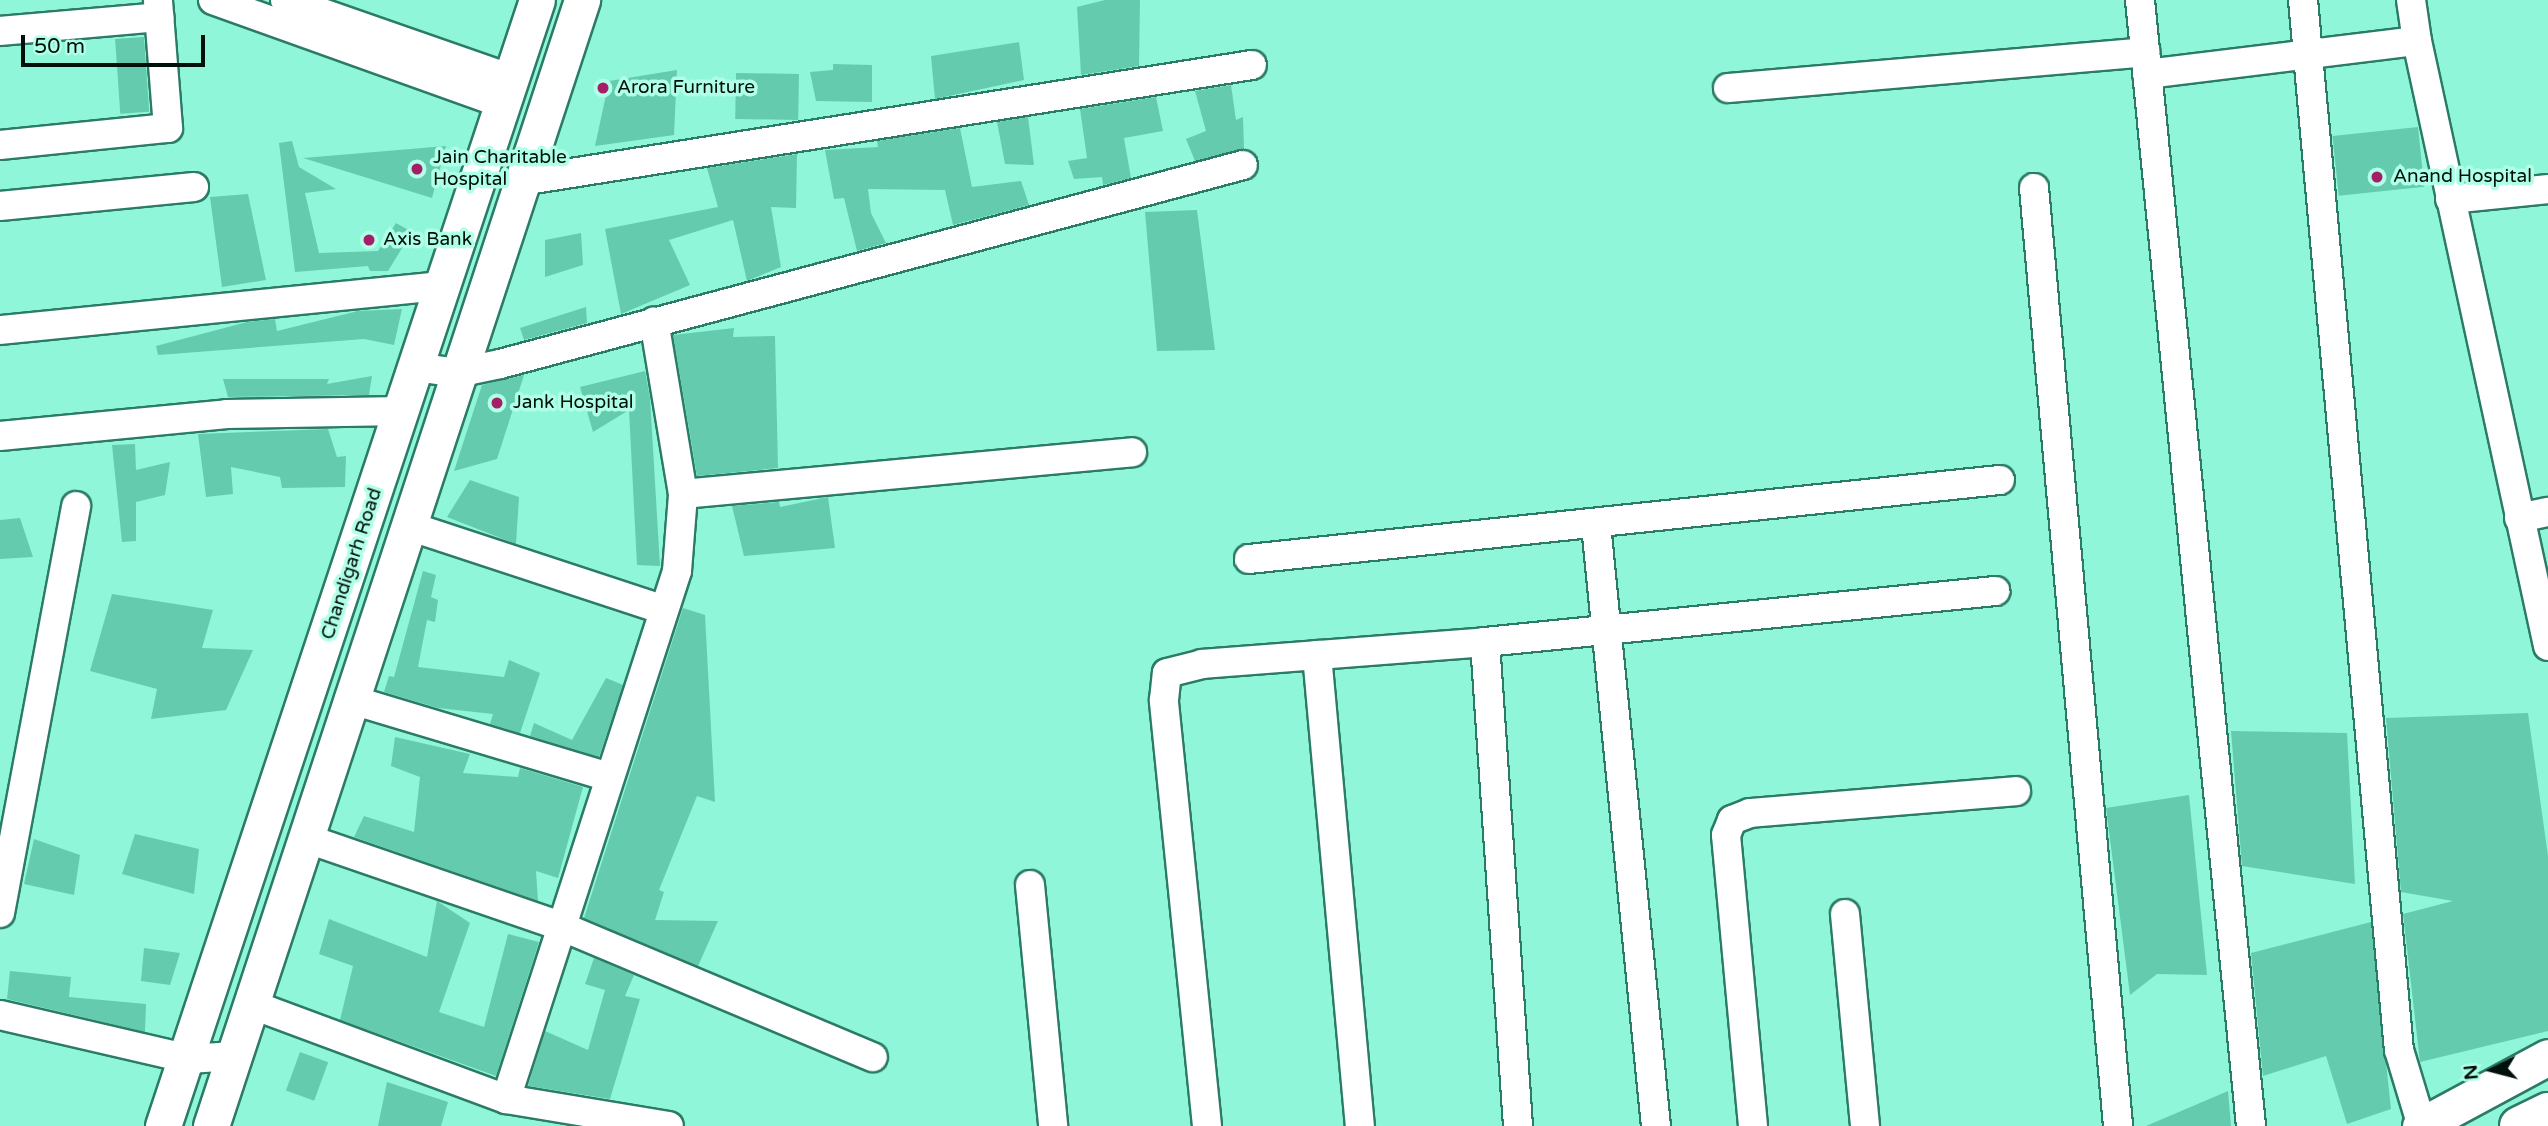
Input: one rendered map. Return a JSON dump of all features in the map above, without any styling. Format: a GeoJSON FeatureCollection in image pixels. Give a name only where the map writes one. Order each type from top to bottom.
{"type":"FeatureCollection","features":[{"type":"Feature","properties":{"kind":"highway"},"geometry":{"type":"LineString","coordinates":[[2519,1126],[2548,1112]]}},
{"type":"Feature","properties":{"kind":"main road","name":"Chandigarh Road"},"geometry":{"type":"LineString","coordinates":[[163,1126],[189,1059],[443,286],[504,91],[537,0]]}},
{"type":"Feature","properties":{"kind":"main road","name":"Chandigarh Road"},"geometry":{"type":"LineString","coordinates":[[211,1126],[308,839],[349,699],[409,526],[457,373],[582,0]]}},
{"type":"Feature","properties":{"kind":"main road"},"geometry":{"type":"LineString","coordinates":[[2421,1126],[2548,1057]]}},
{"type":"Feature","properties":{"kind":"street"},"geometry":{"type":"LineString","coordinates":[[213,0],[504,91]]}},
{"type":"Feature","properties":{"kind":"street"},"geometry":{"type":"LineString","coordinates":[[285,0],[504,91]]}},
{"type":"Feature","properties":{"kind":"street"},"geometry":{"type":"LineString","coordinates":[[2140,0],[2250,1126]]}},
{"type":"Feature","properties":{"kind":"street"},"geometry":{"type":"LineString","coordinates":[[2303,0],[2399,1050],[2421,1126]]}},
{"type":"Feature","properties":{"kind":"street"},"geometry":{"type":"LineString","coordinates":[[2411,0],[2450,200],[2548,646]]}},
{"type":"Feature","properties":{"kind":"street"},"geometry":{"type":"LineString","coordinates":[[0,31],[159,8],[168,128],[0,145]]}},
{"type":"Feature","properties":{"kind":"street"},"geometry":{"type":"LineString","coordinates":[[1728,88],[2146,62],[2306,55],[2417,41]]}},
{"type":"Feature","properties":{"kind":"street"},"geometry":{"type":"LineString","coordinates":[[522,181],[1252,65]]}},
{"type":"Feature","properties":{"kind":"street"},"geometry":{"type":"LineString","coordinates":[[416,367],[457,373],[1243,165]]}},
{"type":"Feature","properties":{"kind":"street"},"geometry":{"type":"LineString","coordinates":[[0,206],[194,187]]}},
{"type":"Feature","properties":{"kind":"street"},"geometry":{"type":"LineString","coordinates":[[2034,188],[2118,1126]]}},
{"type":"Feature","properties":{"kind":"street"},"geometry":{"type":"LineString","coordinates":[[2450,200],[2548,189]]}},
{"type":"Feature","properties":{"kind":"street"},"geometry":{"type":"LineString","coordinates":[[0,330],[443,286]]}},
{"type":"Feature","properties":{"kind":"street"},"geometry":{"type":"LineString","coordinates":[[506,1099],[664,610],[683,537],[683,494],[654,321]]}},
{"type":"Feature","properties":{"kind":"street"},"geometry":{"type":"LineString","coordinates":[[0,436],[227,414],[402,411]]}},
{"type":"Feature","properties":{"kind":"street"},"geometry":{"type":"LineString","coordinates":[[683,494],[1132,452]]}},
{"type":"Feature","properties":{"kind":"street"},"geometry":{"type":"LineString","coordinates":[[1249,559],[1596,525],[2000,480]]}},
{"type":"Feature","properties":{"kind":"street"},"geometry":{"type":"LineString","coordinates":[[1,903],[13,769],[76,506]]}},
{"type":"Feature","properties":{"kind":"street"},"geometry":{"type":"LineString","coordinates":[[2519,518],[2548,512]]}},
{"type":"Feature","properties":{"kind":"street"},"geometry":{"type":"LineString","coordinates":[[1596,525],[1656,1126]]}},
{"type":"Feature","properties":{"kind":"street"},"geometry":{"type":"LineString","coordinates":[[409,526],[664,610]]}},
{"type":"Feature","properties":{"kind":"street"},"geometry":{"type":"LineString","coordinates":[[1207,1126],[1166,677],[1181,667],[1485,642],[1995,591]]}},
{"type":"Feature","properties":{"kind":"street"},"geometry":{"type":"LineString","coordinates":[[1485,642],[1518,1126]]}},
{"type":"Feature","properties":{"kind":"street"},"geometry":{"type":"LineString","coordinates":[[1317,655],[1360,1126]]}},
{"type":"Feature","properties":{"kind":"street"},"geometry":{"type":"LineString","coordinates":[[349,699],[609,777]]}},
{"type":"Feature","properties":{"kind":"street"},"geometry":{"type":"LineString","coordinates":[[1753,1126],[1726,843],[1732,820],[1750,813],[2016,791]]}},
{"type":"Feature","properties":{"kind":"street"},"geometry":{"type":"LineString","coordinates":[[308,839],[563,927],[873,1057]]}},
{"type":"Feature","properties":{"kind":"street"},"geometry":{"type":"LineString","coordinates":[[1030,885],[1053,1126]]}},
{"type":"Feature","properties":{"kind":"street"},"geometry":{"type":"LineString","coordinates":[[1845,915],[1865,1126]]}},
{"type":"Feature","properties":{"kind":"street"},"geometry":{"type":"LineString","coordinates":[[253,1005],[506,1099],[669,1126]]}},
{"type":"Feature","properties":{"kind":"street"},"geometry":{"type":"LineString","coordinates":[[0,1016],[189,1059],[234,1056]]}},
{"type":"Feature","properties":{"kind":"building"},"geometry":{"type":"Polygon","coordinates":[[[1105,0],[1140,0],[1139,66],[1081,75],[1077,7],[1105,0]]]}},
{"type":"Feature","properties":{"kind":"building"},"geometry":{"type":"Polygon","coordinates":[[[144,37],[149,112],[120,114],[115,39],[144,37]]]}},
{"type":"Feature","properties":{"kind":"building"},"geometry":{"type":"Polygon","coordinates":[[[1019,42],[1024,80],[935,99],[931,56],[1019,42]]]}},
{"type":"Feature","properties":{"kind":"building"},"geometry":{"type":"Polygon","coordinates":[[[833,64],[872,65],[872,102],[816,101],[810,72],[833,70],[833,64]]]}},
{"type":"Feature","properties":{"kind":"building"},"geometry":{"type":"Polygon","coordinates":[[[677,70],[674,135],[595,146],[609,81],[677,70]]]}},
{"type":"Feature","properties":{"kind":"building"},"geometry":{"type":"Polygon","coordinates":[[[736,73],[799,74],[798,120],[735,119],[736,73]]]}},
{"type":"Feature","properties":{"kind":"building"},"geometry":{"type":"Polygon","coordinates":[[[1231,85],[1236,120],[1243,117],[1244,149],[1195,161],[1186,139],[1206,131],[1195,91],[1231,85]]]}},
{"type":"Feature","properties":{"kind":"building"},"geometry":{"type":"Polygon","coordinates":[[[1156,97],[1163,131],[1124,138],[1131,178],[1103,185],[1102,177],[1074,179],[1068,161],[1087,158],[1080,109],[1156,97]]]}},
{"type":"Feature","properties":{"kind":"building"},"geometry":{"type":"Polygon","coordinates":[[[1028,117],[1034,165],[1005,164],[997,122],[1028,117]]]}},
{"type":"Feature","properties":{"kind":"building"},"geometry":{"type":"Polygon","coordinates":[[[2418,127],[2424,187],[2339,196],[2332,136],[2418,127]]]}},
{"type":"Feature","properties":{"kind":"building"},"geometry":{"type":"Polygon","coordinates":[[[960,128],[972,187],[1021,181],[1029,205],[953,225],[945,190],[868,189],[871,213],[886,243],[857,251],[844,198],[834,199],[825,150],[878,147],[877,141],[960,128]]]}},
{"type":"Feature","properties":{"kind":"building"},"geometry":{"type":"Polygon","coordinates":[[[292,141],[299,167],[336,189],[305,193],[319,253],[378,251],[396,223],[412,232],[388,271],[370,271],[368,266],[295,272],[279,143],[292,141]]]}},
{"type":"Feature","properties":{"kind":"building"},"geometry":{"type":"Polygon","coordinates":[[[446,146],[432,198],[303,158],[446,146]]]}},
{"type":"Feature","properties":{"kind":"building"},"geometry":{"type":"Polygon","coordinates":[[[797,154],[796,208],[771,207],[781,267],[747,281],[733,220],[669,240],[690,285],[621,314],[605,229],[718,207],[707,168],[797,154]]]}},
{"type":"Feature","properties":{"kind":"building"},"geometry":{"type":"Polygon","coordinates":[[[248,194],[266,280],[222,287],[210,197],[248,194]]]}},
{"type":"Feature","properties":{"kind":"building"},"geometry":{"type":"Polygon","coordinates":[[[1197,210],[1215,350],[1157,351],[1145,212],[1197,210]]]}},
{"type":"Feature","properties":{"kind":"building"},"geometry":{"type":"Polygon","coordinates":[[[581,233],[583,265],[545,277],[545,240],[581,233]]]}},
{"type":"Feature","properties":{"kind":"building"},"geometry":{"type":"Polygon","coordinates":[[[586,307],[587,323],[524,340],[520,328],[586,307]]]}},
{"type":"Feature","properties":{"kind":"building"},"geometry":{"type":"Polygon","coordinates":[[[402,309],[394,345],[364,339],[158,355],[156,346],[247,322],[275,319],[277,331],[358,311],[402,309]]]}},
{"type":"Feature","properties":{"kind":"building"},"geometry":{"type":"Polygon","coordinates":[[[734,328],[733,337],[775,336],[778,468],[697,476],[673,335],[734,328]]]}},
{"type":"Feature","properties":{"kind":"building"},"geometry":{"type":"Polygon","coordinates":[[[645,371],[650,398],[660,566],[637,565],[629,410],[593,432],[580,387],[645,371]]]}},
{"type":"Feature","properties":{"kind":"building"},"geometry":{"type":"Polygon","coordinates":[[[524,375],[497,459],[454,471],[482,385],[524,375]]]}},
{"type":"Feature","properties":{"kind":"building"},"geometry":{"type":"Polygon","coordinates":[[[372,376],[369,395],[228,397],[223,379],[329,379],[327,384],[372,376]]]}},
{"type":"Feature","properties":{"kind":"building"},"geometry":{"type":"Polygon","coordinates":[[[328,429],[337,457],[346,456],[345,487],[282,488],[280,477],[231,467],[233,494],[206,497],[198,434],[328,429]]]}},
{"type":"Feature","properties":{"kind":"building"},"geometry":{"type":"Polygon","coordinates":[[[135,444],[136,470],[170,462],[165,495],[136,502],[136,541],[122,542],[112,445],[135,444]]]}},
{"type":"Feature","properties":{"kind":"building"},"geometry":{"type":"Polygon","coordinates":[[[470,480],[519,497],[516,544],[447,517],[470,480]]]}},
{"type":"Feature","properties":{"kind":"building"},"geometry":{"type":"Polygon","coordinates":[[[828,497],[835,548],[744,556],[732,506],[779,502],[780,507],[828,497]]]}},
{"type":"Feature","properties":{"kind":"building"},"geometry":{"type":"Polygon","coordinates":[[[20,518],[33,557],[0,559],[0,520],[20,518]]]}},
{"type":"Feature","properties":{"kind":"building"},"geometry":{"type":"Polygon","coordinates":[[[423,571],[436,575],[431,597],[438,600],[435,622],[427,620],[418,667],[504,677],[509,660],[540,673],[520,733],[490,724],[493,714],[438,708],[384,692],[389,676],[394,677],[423,571]]]}},
{"type":"Feature","properties":{"kind":"building"},"geometry":{"type":"Polygon","coordinates":[[[112,594],[213,610],[202,648],[253,650],[226,710],[151,719],[157,689],[90,671],[112,594]]]}},
{"type":"Feature","properties":{"kind":"building"},"geometry":{"type":"Polygon","coordinates":[[[683,608],[705,615],[715,802],[697,796],[659,890],[664,892],[655,920],[718,921],[698,966],[584,918],[683,608]]]}},
{"type":"Feature","properties":{"kind":"building"},"geometry":{"type":"Polygon","coordinates":[[[606,678],[623,685],[599,757],[530,736],[534,723],[572,740],[606,678]]]}},
{"type":"Feature","properties":{"kind":"building"},"geometry":{"type":"Polygon","coordinates":[[[2528,713],[2548,856],[2548,1031],[2420,1062],[2403,914],[2453,901],[2401,892],[2386,718],[2528,713]]]}},
{"type":"Feature","properties":{"kind":"building"},"geometry":{"type":"Polygon","coordinates":[[[2231,731],[2347,733],[2355,884],[2242,866],[2231,731]]]}},
{"type":"Feature","properties":{"kind":"building"},"geometry":{"type":"Polygon","coordinates":[[[395,737],[470,754],[463,773],[518,777],[520,768],[583,787],[558,878],[536,871],[538,901],[354,837],[364,816],[414,832],[420,777],[391,766],[395,737]]]}},
{"type":"Feature","properties":{"kind":"building"},"geometry":{"type":"Polygon","coordinates":[[[2189,795],[2207,975],[2157,974],[2130,995],[2106,808],[2189,795]]]}},
{"type":"Feature","properties":{"kind":"building"},"geometry":{"type":"Polygon","coordinates":[[[135,834],[199,849],[194,894],[122,874],[135,834]]]}},
{"type":"Feature","properties":{"kind":"building"},"geometry":{"type":"Polygon","coordinates":[[[34,839],[80,855],[74,895],[24,884],[34,839]]]}},
{"type":"Feature","properties":{"kind":"building"},"geometry":{"type":"Polygon","coordinates":[[[437,901],[470,923],[439,1012],[484,1027],[508,934],[539,942],[496,1076],[340,1020],[353,966],[319,954],[329,919],[427,957],[437,901]]]}},
{"type":"Feature","properties":{"kind":"building"},"geometry":{"type":"Polygon","coordinates":[[[2371,922],[2391,1109],[2347,1124],[2326,1056],[2263,1076],[2251,953],[2371,922]]]}},
{"type":"Feature","properties":{"kind":"building"},"geometry":{"type":"Polygon","coordinates":[[[144,948],[180,953],[170,985],[141,981],[144,948]]]}},
{"type":"Feature","properties":{"kind":"building"},"geometry":{"type":"Polygon","coordinates":[[[594,958],[634,975],[625,996],[640,999],[610,1099],[528,1086],[545,1031],[588,1050],[605,990],[585,984],[594,958]]]}},
{"type":"Feature","properties":{"kind":"building"},"geometry":{"type":"Polygon","coordinates":[[[10,971],[71,977],[69,997],[146,1004],[145,1032],[7,999],[10,971]]]}},
{"type":"Feature","properties":{"kind":"building"},"geometry":{"type":"Polygon","coordinates":[[[300,1052],[328,1062],[314,1101],[286,1091],[300,1052]]]}},
{"type":"Feature","properties":{"kind":"building"},"geometry":{"type":"Polygon","coordinates":[[[387,1082],[448,1102],[441,1126],[378,1126],[387,1082]]]}},
{"type":"Feature","properties":{"kind":"building"},"geometry":{"type":"Polygon","coordinates":[[[2228,1091],[2231,1126],[2146,1126],[2228,1091]]]}},
{"type":"Feature","properties":{"kind":"place","name":"Arora Furniture"},"geometry":{"type":"Point","coordinates":[603,88]}},
{"type":"Feature","properties":{"kind":"place","name":"Jain Charitable Hospital"},"geometry":{"type":"Point","coordinates":[417,169]}},
{"type":"Feature","properties":{"kind":"place","name":"Anand Hospital"},"geometry":{"type":"Point","coordinates":[2377,177]}},
{"type":"Feature","properties":{"kind":"place","name":"Axis Bank"},"geometry":{"type":"Point","coordinates":[369,240]}},
{"type":"Feature","properties":{"kind":"place","name":"Jank Hospital"},"geometry":{"type":"Point","coordinates":[497,403]}}]}
